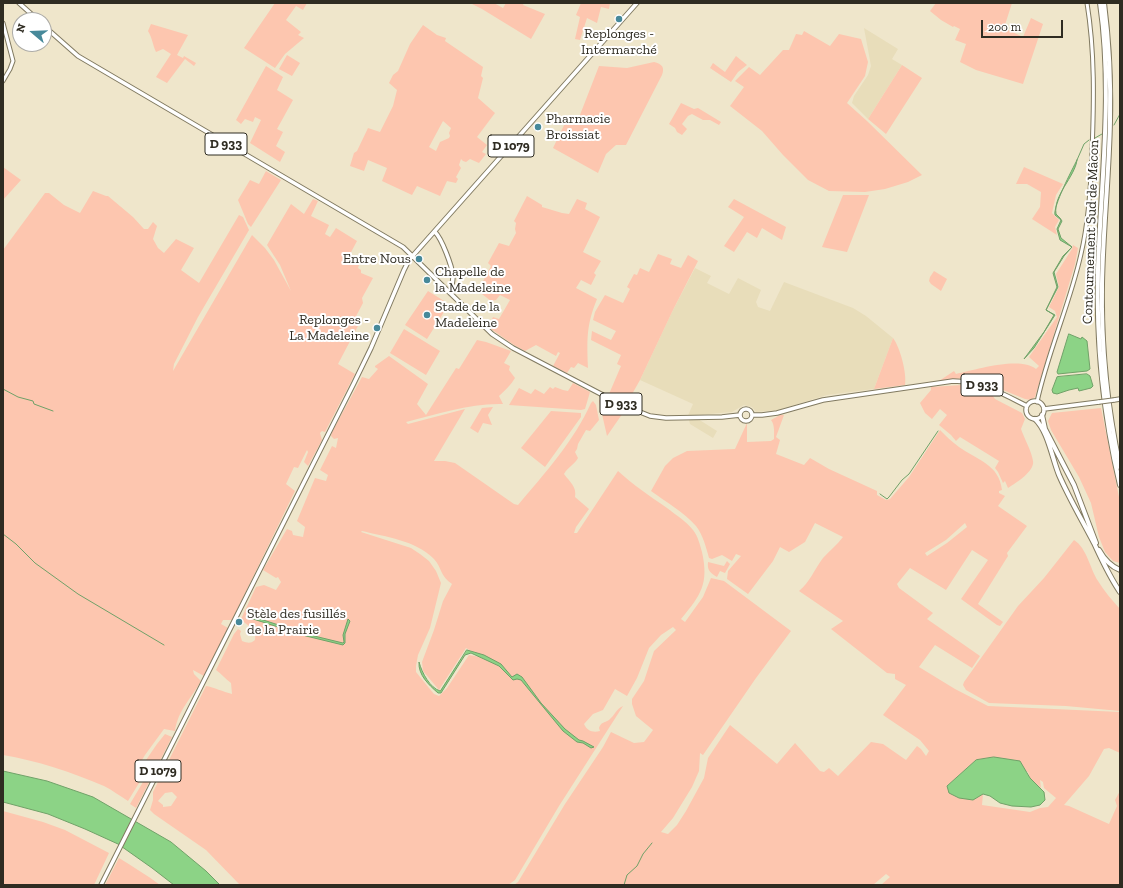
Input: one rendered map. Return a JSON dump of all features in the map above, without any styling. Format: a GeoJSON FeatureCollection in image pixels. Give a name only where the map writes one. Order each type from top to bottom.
{"type":"FeatureCollection","features":[{"type":"Feature","properties":{"kind":"highway","name":"Contournement Sud de Mâcon"},"geometry":{"type":"LineString","coordinates":[[1100,3],[1106,61],[1107,108],[1099,260],[1098,326],[1104,400],[1120,485]]}},
{"type":"Feature","properties":{"kind":"highway","name":"Contournement Sud de Mâcon"},"geometry":{"type":"LineString","coordinates":[[1104,3],[1109,50],[1110,104],[1103,248],[1102,320],[1108,402],[1120,467]]}},
{"type":"Feature","properties":{"kind":"highway"},"geometry":{"type":"LineString","coordinates":[[1042,416],[1045,429],[1074,485],[1099,550],[1107,561],[1120,570]]}},
{"type":"Feature","properties":{"kind":"highway"},"geometry":{"type":"LineString","coordinates":[[1035,419],[1039,422],[1043,430],[1059,474],[1071,500],[1106,570],[1120,592]]}},
{"type":"Feature","properties":{"kind":"main road"},"geometry":{"type":"LineString","coordinates":[[19,3],[29,12]]}},
{"type":"Feature","properties":{"kind":"main road","name":"D 1079"},"geometry":{"type":"LineString","coordinates":[[101,885],[326,440],[371,348],[407,264],[412,256],[435,232],[636,3]]}},
{"type":"Feature","properties":{"kind":"main road"},"geometry":{"type":"LineString","coordinates":[[1037,402],[1047,362],[1076,274],[1088,212],[1094,87],[1092,46],[1087,3]]}},
{"type":"Feature","properties":{"kind":"main road"},"geometry":{"type":"LineString","coordinates":[[3,23],[13,59],[12,67],[3,81]]}},
{"type":"Feature","properties":{"kind":"main road","name":"D 933"},"geometry":{"type":"LineString","coordinates":[[52,33],[78,56],[403,247],[492,334],[513,348],[620,404],[650,416],[666,418],[722,417],[740,415]]}},
{"type":"Feature","properties":{"kind":"main road"},"geometry":{"type":"LineString","coordinates":[[435,232],[439,237],[451,268],[453,276],[451,294]]}},
{"type":"Feature","properties":{"kind":"main road"},"geometry":{"type":"LineString","coordinates":[[407,264],[412,262],[418,263]]}},
{"type":"Feature","properties":{"kind":"main road","name":"D 933"},"geometry":{"type":"LineString","coordinates":[[752,415],[777,413],[823,400],[953,381],[975,383],[997,391],[1027,406]]}},
{"type":"Feature","properties":{"kind":"main road"},"geometry":{"type":"LineString","coordinates":[[1044,409],[1120,399]]}},
{"type":"Feature","properties":{"kind":"main road"},"geometry":{"type":"LineString","coordinates":[[1037,402],[1042,404],[1044,409],[1042,416],[1035,419],[1027,414],[1027,406],[1030,403],[1037,402]]}},
{"type":"Feature","properties":{"kind":"main road"},"geometry":{"type":"LineString","coordinates":[[745,409],[751,411],[752,415],[749,420],[745,421],[740,415],[745,409]]}},
{"type":"Feature","properties":{"kind":"shaded area"},"geometry":{"type":"Polygon","coordinates":[[[275,3],[307,3],[303,10],[296,6],[286,20],[301,32],[298,35],[304,38],[285,54],[275,68],[244,48],[275,3]]]}},
{"type":"Feature","properties":{"kind":"shaded area"},"geometry":{"type":"Polygon","coordinates":[[[470,3],[494,3],[503,8],[506,3],[524,3],[523,5],[545,14],[531,39],[470,3]]]}},
{"type":"Feature","properties":{"kind":"shaded area"},"geometry":{"type":"Polygon","coordinates":[[[581,3],[610,3],[609,9],[601,7],[597,23],[587,18],[580,40],[575,39],[580,17],[576,15],[581,3]]]}},
{"type":"Feature","properties":{"kind":"shaded area"},"geometry":{"type":"Polygon","coordinates":[[[936,3],[1012,3],[1004,28],[1023,37],[1031,18],[1043,24],[1023,84],[976,70],[960,62],[966,44],[955,40],[960,29],[941,20],[930,11],[936,3]]]}},
{"type":"Feature","properties":{"kind":"shaded area"},"geometry":{"type":"Polygon","coordinates":[[[151,24],[188,35],[177,55],[183,58],[184,56],[196,63],[194,66],[185,59],[167,83],[156,77],[171,54],[163,49],[156,52],[148,31],[151,24]]]}},
{"type":"Feature","properties":{"kind":"shaded area"},"geometry":{"type":"Polygon","coordinates":[[[423,25],[437,35],[446,38],[445,41],[483,67],[481,76],[483,78],[478,98],[495,113],[477,137],[487,145],[482,152],[486,154],[479,163],[470,159],[466,162],[461,159],[459,165],[461,168],[456,177],[458,179],[456,183],[447,181],[440,196],[417,186],[412,195],[382,181],[387,168],[368,160],[364,171],[350,166],[354,153],[357,151],[368,128],[380,132],[393,106],[397,90],[389,83],[393,75],[398,71],[410,44],[423,25]],[[443,121],[429,147],[436,151],[440,142],[449,138],[451,128],[443,121]]]}},
{"type":"Feature","properties":{"kind":"shaded area"},"geometry":{"type":"Polygon","coordinates":[[[864,28],[898,49],[892,59],[902,65],[868,119],[852,103],[854,96],[868,75],[871,66],[864,28]]]}},
{"type":"Feature","properties":{"kind":"shaded area"},"geometry":{"type":"Polygon","coordinates":[[[804,31],[830,46],[839,34],[861,39],[868,62],[865,76],[847,103],[922,175],[908,182],[885,189],[865,192],[829,191],[808,180],[762,131],[730,106],[744,87],[735,81],[749,67],[760,75],[783,50],[789,50],[796,34],[802,35],[804,31]]]}},
{"type":"Feature","properties":{"kind":"shaded area"},"geometry":{"type":"Polygon","coordinates":[[[287,55],[300,63],[292,76],[279,69],[287,55]]]}},
{"type":"Feature","properties":{"kind":"shaded area"},"geometry":{"type":"Polygon","coordinates":[[[736,56],[747,65],[738,72],[731,82],[710,68],[713,63],[725,72],[736,56]]]}},
{"type":"Feature","properties":{"kind":"shaded area"},"geometry":{"type":"Polygon","coordinates":[[[654,62],[662,66],[662,75],[626,145],[616,145],[606,154],[598,173],[553,148],[568,117],[578,120],[599,66],[627,68],[654,62]]]}},
{"type":"Feature","properties":{"kind":"shaded area"},"geometry":{"type":"Polygon","coordinates":[[[902,65],[922,78],[886,134],[868,119],[902,65]]]}},
{"type":"Feature","properties":{"kind":"shaded area"},"geometry":{"type":"Polygon","coordinates":[[[266,66],[283,77],[277,90],[293,100],[277,129],[283,132],[276,146],[285,152],[280,162],[250,143],[261,120],[255,117],[253,122],[245,119],[241,124],[236,120],[266,66]]]}},
{"type":"Feature","properties":{"kind":"shaded area"},"geometry":{"type":"Polygon","coordinates":[[[681,103],[694,109],[698,108],[721,122],[719,125],[710,120],[703,120],[692,114],[688,116],[682,124],[687,129],[682,135],[669,124],[681,103]]]}},
{"type":"Feature","properties":{"kind":"shaded area"},"geometry":{"type":"Polygon","coordinates":[[[1077,160],[1072,173],[1062,190],[1077,160]]]}},
{"type":"Feature","properties":{"kind":"shaded area"},"geometry":{"type":"Polygon","coordinates":[[[3,167],[21,180],[3,200],[3,167]]]}},
{"type":"Feature","properties":{"kind":"shaded area"},"geometry":{"type":"Polygon","coordinates":[[[1024,167],[1063,184],[1056,195],[1052,213],[1059,220],[1055,227],[1057,235],[1032,219],[1040,207],[1041,192],[1027,184],[1016,184],[1024,167]]]}},
{"type":"Feature","properties":{"kind":"shaded area"},"geometry":{"type":"Polygon","coordinates":[[[266,171],[281,180],[251,227],[248,224],[238,200],[250,180],[259,184],[266,171]]]}},
{"type":"Feature","properties":{"kind":"shaded area"},"geometry":{"type":"Polygon","coordinates":[[[93,191],[108,196],[133,217],[144,229],[148,229],[153,222],[157,226],[153,239],[158,248],[164,253],[176,239],[194,248],[181,270],[199,283],[239,215],[243,217],[249,230],[198,317],[174,364],[173,371],[252,235],[274,260],[291,291],[280,265],[267,245],[291,204],[304,214],[313,199],[318,201],[311,216],[329,225],[325,234],[330,237],[336,228],[357,241],[349,256],[360,262],[358,268],[361,270],[361,273],[373,278],[362,298],[363,303],[353,322],[358,326],[338,364],[355,374],[325,432],[322,431],[320,433],[322,440],[308,466],[304,462],[308,452],[307,450],[298,468],[294,467],[286,484],[295,491],[232,620],[223,620],[221,624],[228,628],[204,676],[193,670],[194,674],[201,681],[182,711],[175,731],[164,729],[145,755],[139,765],[141,778],[128,801],[104,786],[80,776],[41,764],[3,755],[3,250],[45,193],[49,193],[64,205],[80,213],[93,191]]]}},
{"type":"Feature","properties":{"kind":"shaded area"},"geometry":{"type":"Polygon","coordinates":[[[843,195],[869,195],[847,252],[822,247],[843,195]]]}},
{"type":"Feature","properties":{"kind":"shaded area"},"geometry":{"type":"Polygon","coordinates":[[[527,196],[542,205],[542,207],[569,214],[577,199],[587,203],[585,209],[600,217],[583,252],[601,261],[594,273],[596,275],[591,285],[581,280],[576,288],[597,299],[589,325],[587,349],[588,368],[578,363],[574,368],[571,367],[567,373],[553,366],[560,353],[558,352],[556,356],[536,345],[525,351],[488,327],[493,317],[499,319],[510,300],[500,295],[496,300],[491,301],[478,291],[491,266],[488,263],[499,243],[509,246],[516,233],[516,223],[514,221],[527,196]]]}},
{"type":"Feature","properties":{"kind":"shaded area"},"geometry":{"type":"Polygon","coordinates":[[[734,199],[786,227],[782,240],[762,228],[757,238],[747,232],[734,252],[724,246],[744,217],[728,207],[734,199]]]}},
{"type":"Feature","properties":{"kind":"shaded area"},"geometry":{"type":"Polygon","coordinates":[[[1056,207],[1056,214],[1062,221],[1058,229],[1061,238],[1072,247],[1060,240],[1057,229],[1061,220],[1055,215],[1056,207]]]}},
{"type":"Feature","properties":{"kind":"shaded area"},"geometry":{"type":"Polygon","coordinates":[[[1073,245],[1078,248],[1075,264],[1035,397],[1031,400],[1025,399],[981,381],[964,378],[939,381],[954,371],[956,374],[985,367],[1009,364],[1029,365],[1036,369],[1039,366],[1029,357],[1057,317],[1055,311],[1049,307],[1059,287],[1056,274],[1073,245]]]}},
{"type":"Feature","properties":{"kind":"shaded area"},"geometry":{"type":"Polygon","coordinates":[[[1072,247],[1064,256],[1054,272],[1058,287],[1046,310],[1057,287],[1053,273],[1063,256],[1072,247]]]}},
{"type":"Feature","properties":{"kind":"shaded area"},"geometry":{"type":"Polygon","coordinates":[[[658,254],[672,259],[670,264],[681,268],[688,255],[698,261],[640,380],[627,403],[609,394],[621,366],[617,364],[621,355],[591,340],[592,331],[611,340],[616,331],[593,320],[595,312],[605,295],[623,303],[630,289],[627,287],[634,274],[637,275],[640,268],[649,272],[658,254]]]}},
{"type":"Feature","properties":{"kind":"shaded area"},"geometry":{"type":"Polygon","coordinates":[[[695,268],[711,276],[707,283],[729,294],[738,278],[761,290],[756,302],[758,307],[770,311],[784,282],[853,308],[866,316],[893,338],[874,389],[827,395],[778,410],[756,412],[752,407],[744,405],[732,412],[698,415],[698,419],[717,431],[713,438],[690,424],[689,420],[686,420],[693,404],[640,380],[673,310],[695,268]]]}},
{"type":"Feature","properties":{"kind":"shaded area"},"geometry":{"type":"Polygon","coordinates":[[[934,271],[947,279],[941,291],[929,281],[934,271]]]}},
{"type":"Feature","properties":{"kind":"shaded area","name":"Stade de la Madeleine"},"geometry":{"type":"Polygon","coordinates":[[[428,291],[449,304],[427,339],[405,325],[428,291]]]}},
{"type":"Feature","properties":{"kind":"shaded area"},"geometry":{"type":"Polygon","coordinates":[[[1046,310],[1055,315],[1034,348],[1024,359],[1044,332],[1054,315],[1046,310]]]}},
{"type":"Feature","properties":{"kind":"shaded area"},"geometry":{"type":"Polygon","coordinates":[[[404,329],[440,351],[426,375],[390,353],[404,329]]]}},
{"type":"Feature","properties":{"kind":"shaded area"},"geometry":{"type":"Polygon","coordinates":[[[1069,334],[1081,339],[1082,337],[1087,341],[1090,369],[1087,371],[1058,374],[1057,372],[1069,334]]]}},
{"type":"Feature","properties":{"kind":"shaded area"},"geometry":{"type":"Polygon","coordinates":[[[893,338],[896,342],[902,360],[905,374],[905,385],[874,389],[893,338]]]}},
{"type":"Feature","properties":{"kind":"shaded area"},"geometry":{"type":"Polygon","coordinates":[[[477,340],[511,351],[504,363],[510,366],[509,370],[515,378],[499,396],[503,404],[466,407],[406,422],[408,424],[465,409],[434,461],[455,463],[514,504],[518,505],[568,444],[593,401],[596,405],[599,420],[590,431],[586,430],[575,452],[578,458],[564,474],[574,487],[575,497],[589,509],[576,527],[574,533],[577,533],[618,471],[684,521],[695,532],[698,538],[704,563],[704,581],[694,603],[681,619],[685,622],[703,597],[711,578],[724,581],[791,631],[756,678],[703,755],[700,753],[699,771],[692,787],[673,818],[661,832],[668,834],[677,825],[686,811],[704,778],[708,758],[730,725],[777,764],[795,743],[820,771],[824,772],[829,768],[838,776],[871,742],[883,744],[906,760],[917,746],[926,756],[929,751],[920,740],[883,715],[906,685],[895,679],[895,674],[887,673],[831,629],[843,621],[799,591],[809,580],[823,558],[843,537],[815,523],[805,542],[789,552],[780,547],[773,561],[748,594],[727,579],[728,571],[741,556],[736,554],[732,561],[722,555],[712,559],[709,558],[702,537],[696,526],[680,512],[651,491],[665,466],[673,458],[687,451],[735,449],[747,423],[747,442],[771,441],[774,439],[774,432],[771,420],[780,415],[784,415],[776,437],[780,440],[776,454],[804,465],[810,458],[829,469],[877,491],[877,495],[886,500],[890,499],[909,477],[940,430],[959,447],[992,468],[1000,481],[1002,490],[999,491],[999,493],[1005,496],[998,506],[1027,526],[1007,553],[1008,556],[978,604],[1003,622],[1000,626],[997,625],[961,599],[988,560],[972,550],[946,590],[910,568],[897,584],[899,588],[933,613],[927,619],[980,656],[972,668],[935,645],[919,667],[955,689],[988,706],[1120,712],[1120,753],[1109,748],[1104,749],[1089,776],[1064,805],[1109,824],[1117,806],[1115,800],[1120,791],[1120,885],[881,885],[890,877],[886,874],[873,885],[514,885],[518,882],[611,732],[634,743],[644,742],[653,730],[636,716],[632,699],[644,681],[654,651],[676,630],[673,627],[661,635],[649,648],[637,678],[627,696],[615,689],[603,710],[593,714],[584,724],[590,731],[600,731],[599,728],[601,725],[609,720],[623,706],[559,806],[515,880],[508,885],[240,885],[206,850],[150,810],[153,800],[153,792],[206,686],[232,694],[231,683],[216,670],[238,629],[241,631],[240,634],[242,641],[249,643],[255,640],[255,633],[253,630],[241,619],[256,587],[264,585],[276,590],[281,582],[278,577],[276,578],[263,570],[287,529],[292,531],[293,535],[303,537],[305,527],[297,521],[315,478],[326,481],[328,475],[320,470],[332,446],[336,448],[338,438],[334,439],[331,436],[332,432],[362,377],[369,379],[378,369],[375,366],[389,356],[428,384],[417,404],[426,415],[456,368],[459,369],[477,340]],[[965,523],[946,540],[925,553],[927,556],[947,543],[967,527],[965,523]],[[361,532],[411,548],[429,561],[436,571],[441,583],[430,628],[418,655],[416,672],[434,694],[439,696],[447,688],[469,655],[488,660],[466,648],[439,690],[423,671],[422,662],[443,601],[452,584],[445,578],[437,562],[418,547],[390,537],[361,532]],[[976,760],[947,786],[983,794],[982,805],[1030,812],[1048,807],[1056,798],[1044,788],[1043,782],[1040,780],[1041,788],[1030,778],[1028,772],[976,760]],[[172,792],[165,793],[158,801],[163,805],[163,807],[171,806],[177,797],[172,792]]]}},
{"type":"Feature","properties":{"kind":"shaded area"},"geometry":{"type":"Polygon","coordinates":[[[1087,374],[1090,376],[1093,386],[1091,388],[1079,391],[1078,388],[1057,394],[1053,393],[1052,390],[1057,377],[1087,374]]]}},
{"type":"Feature","properties":{"kind":"shaded area"},"geometry":{"type":"Polygon","coordinates":[[[573,383],[590,392],[585,409],[581,410],[509,405],[519,388],[531,394],[535,389],[544,394],[550,387],[553,389],[555,387],[568,391],[573,383]]]}},
{"type":"Feature","properties":{"kind":"shaded area"},"geometry":{"type":"Polygon","coordinates":[[[962,385],[974,386],[990,392],[995,399],[1022,413],[1025,419],[1021,429],[1031,453],[1033,465],[1028,473],[1008,488],[1005,481],[1003,483],[995,468],[999,461],[960,437],[956,441],[939,425],[947,415],[940,409],[932,419],[925,413],[920,403],[931,390],[931,387],[962,385]]]}},
{"type":"Feature","properties":{"kind":"shaded area"},"geometry":{"type":"Polygon","coordinates":[[[601,398],[625,410],[607,436],[599,401],[601,398]]]}},
{"type":"Feature","properties":{"kind":"shaded area"},"geometry":{"type":"Polygon","coordinates":[[[493,407],[488,415],[492,425],[483,423],[478,433],[470,428],[482,408],[493,407]]]}},
{"type":"Feature","properties":{"kind":"shaded area"},"geometry":{"type":"Polygon","coordinates":[[[1101,408],[1120,502],[1120,563],[1113,561],[1105,552],[1099,537],[1091,503],[1079,477],[1051,430],[1048,421],[1052,413],[1101,408]]]}},
{"type":"Feature","properties":{"kind":"shaded area"},"geometry":{"type":"Polygon","coordinates":[[[551,411],[581,413],[581,417],[545,467],[521,448],[551,411]]]}},
{"type":"Feature","properties":{"kind":"shaded area"},"geometry":{"type":"Polygon","coordinates":[[[1074,540],[1085,553],[1100,585],[1120,609],[1120,711],[1066,706],[989,703],[966,690],[963,685],[964,682],[1018,606],[1044,578],[1074,540]]]}},
{"type":"Feature","properties":{"kind":"shaded area"},"geometry":{"type":"Polygon","coordinates":[[[727,561],[730,564],[725,573],[720,571],[717,577],[711,573],[708,562],[724,566],[727,561]]]}},
{"type":"Feature","properties":{"kind":"shaded area"},"geometry":{"type":"Polygon","coordinates":[[[248,615],[306,634],[343,643],[343,635],[348,619],[350,621],[345,634],[345,643],[343,645],[306,636],[247,617],[248,615]]]}},
{"type":"Feature","properties":{"kind":"shaded area"},"geometry":{"type":"Polygon","coordinates":[[[467,650],[484,655],[501,664],[512,677],[517,674],[522,677],[541,703],[565,729],[579,740],[594,747],[591,748],[583,743],[577,742],[563,731],[521,680],[513,680],[499,666],[471,653],[465,655],[441,693],[438,693],[422,675],[419,662],[427,680],[433,687],[440,691],[467,650]]]}},
{"type":"Feature","properties":{"kind":"shaded area"},"geometry":{"type":"Polygon","coordinates":[[[165,734],[172,737],[136,808],[130,804],[146,774],[144,763],[165,734]]]}},
{"type":"Feature","properties":{"kind":"shaded area"},"geometry":{"type":"Polygon","coordinates":[[[994,757],[1020,761],[1030,778],[1044,792],[1045,800],[1040,805],[1031,807],[1012,806],[1000,803],[990,796],[983,794],[973,800],[959,798],[949,793],[947,786],[976,760],[994,757]]]}},
{"type":"Feature","properties":{"kind":"shaded area"},"geometry":{"type":"Polygon","coordinates":[[[3,771],[47,781],[93,797],[171,842],[206,871],[220,885],[174,885],[118,844],[48,814],[3,802],[3,771]]]}},
{"type":"Feature","properties":{"kind":"shaded area"},"geometry":{"type":"Polygon","coordinates":[[[3,811],[43,822],[65,830],[109,853],[94,885],[3,885],[3,811]]]}},
{"type":"Feature","properties":{"kind":"shaded area"},"geometry":{"type":"Polygon","coordinates":[[[119,858],[145,874],[160,885],[105,885],[119,858]]]}},
{"type":"Feature","properties":{"kind":"waterway"},"geometry":{"type":"LineString","coordinates":[[1114,125],[1120,114]]}},
{"type":"Feature","properties":{"kind":"waterway"},"geometry":{"type":"LineString","coordinates":[[1095,138],[1102,134]]}},
{"type":"Feature","properties":{"kind":"waterway"},"geometry":{"type":"LineString","coordinates":[[1077,160],[1084,144],[1089,140]]}},
{"type":"Feature","properties":{"kind":"waterway"},"geometry":{"type":"LineString","coordinates":[[3,389],[18,397],[33,401],[34,404],[53,411]]}},
{"type":"Feature","properties":{"kind":"waterway"},"geometry":{"type":"LineString","coordinates":[[880,494],[887,499],[889,497],[902,480],[909,474],[938,431]]}},
{"type":"Feature","properties":{"kind":"waterway"},"geometry":{"type":"LineString","coordinates":[[3,534],[16,544],[35,563],[78,594],[164,645]]}},
{"type":"Feature","properties":{"kind":"waterway"},"geometry":{"type":"LineString","coordinates":[[624,885],[627,875],[637,866],[643,854],[652,843]]}},
{"type":"Feature","properties":{"kind":"place","name":"Replonges - Intermarché"},"geometry":{"type":"Point","coordinates":[619,19]}},
{"type":"Feature","properties":{"kind":"place","name":"Pharmacie Broissiat"},"geometry":{"type":"Point","coordinates":[538,127]}},
{"type":"Feature","properties":{"kind":"place","name":"Entre Nous"},"geometry":{"type":"Point","coordinates":[419,259]}},
{"type":"Feature","properties":{"kind":"place","name":"Chapelle de la Madeleine"},"geometry":{"type":"Point","coordinates":[427,280]}},
{"type":"Feature","properties":{"kind":"place","name":"Stade de la Madeleine"},"geometry":{"type":"Point","coordinates":[427,315]}},
{"type":"Feature","properties":{"kind":"place","name":"Replonges - La Madeleine"},"geometry":{"type":"Point","coordinates":[377,328]}},
{"type":"Feature","properties":{"kind":"place","name":"Stèle des fusillés de la Prairie"},"geometry":{"type":"Point","coordinates":[239,622]}}]}
